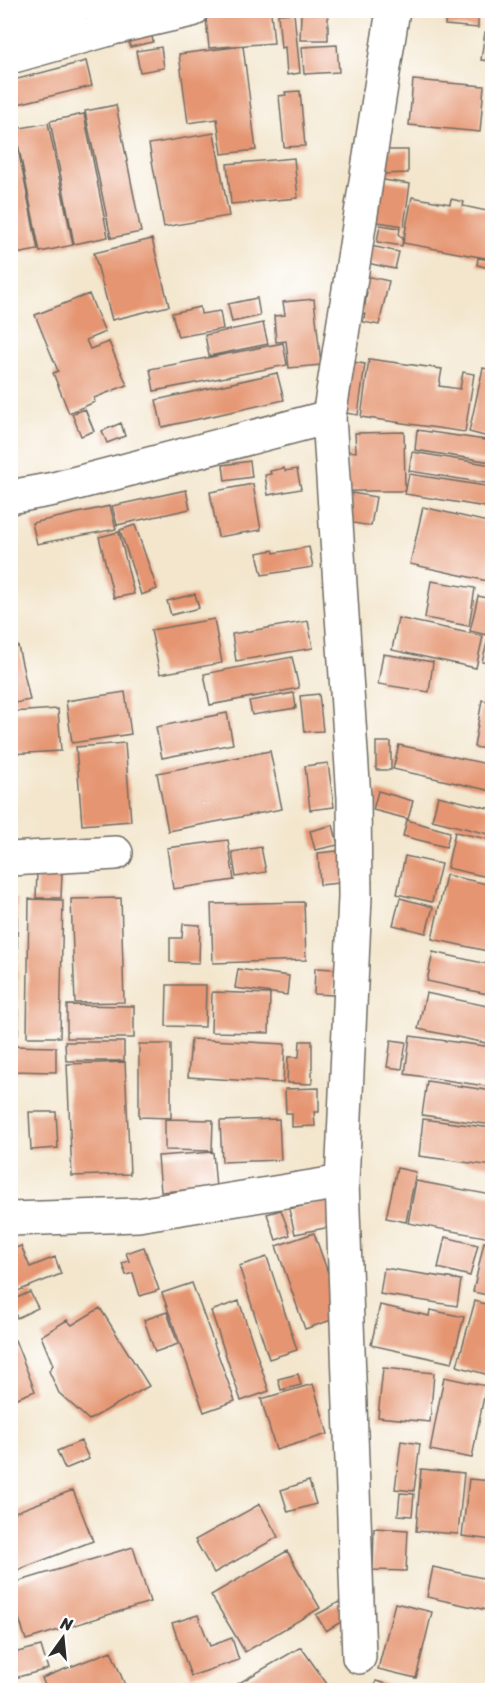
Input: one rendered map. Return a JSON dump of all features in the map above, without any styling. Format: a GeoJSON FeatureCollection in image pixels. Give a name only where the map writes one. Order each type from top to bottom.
{"type":"FeatureCollection","features":[{"type":"Feature","properties":{"kind":"street"},"geometry":{"type":"LineString","coordinates":[[10,27],[72,10]]}},
{"type":"Feature","properties":{"kind":"street"},"geometry":{"type":"LineString","coordinates":[[10,57],[114,28],[192,10]]}},
{"type":"Feature","properties":{"kind":"street"},"geometry":{"type":"LineString","coordinates":[[359,1657],[342,1182],[355,897],[354,798],[329,417],[393,10]]}},
{"type":"Feature","properties":{"kind":"street"},"geometry":{"type":"LineString","coordinates":[[10,497],[54,489],[329,417]]}},
{"type":"Feature","properties":{"kind":"street"},"geometry":{"type":"LineString","coordinates":[[10,860],[116,853]]}},
{"type":"Feature","properties":{"kind":"street"},"geometry":{"type":"LineString","coordinates":[[10,1218],[138,1215],[342,1182]]}},
{"type":"Feature","properties":{"kind":"building"},"geometry":{"type":"Polygon","coordinates":[[[446,10],[478,10],[478,28],[445,25],[446,10]]]}},
{"type":"Feature","properties":{"kind":"building"},"geometry":{"type":"Polygon","coordinates":[[[271,12],[274,43],[209,48],[206,18],[271,12]]]}},
{"type":"Feature","properties":{"kind":"building"},"geometry":{"type":"Polygon","coordinates":[[[294,13],[300,73],[287,75],[285,47],[281,48],[278,14],[294,13]]]}},
{"type":"Feature","properties":{"kind":"building"},"geometry":{"type":"Polygon","coordinates":[[[301,13],[328,14],[328,40],[300,40],[301,13]]]}},
{"type":"Feature","properties":{"kind":"building"},"geometry":{"type":"Polygon","coordinates":[[[150,24],[153,42],[130,47],[127,27],[150,24]]]}},
{"type":"Feature","properties":{"kind":"building"},"geometry":{"type":"Polygon","coordinates":[[[485,32],[492,33],[492,61],[481,60],[485,32]]]}},
{"type":"Feature","properties":{"kind":"building"},"geometry":{"type":"Polygon","coordinates":[[[337,45],[339,72],[304,74],[302,47],[337,45]]]}},
{"type":"Feature","properties":{"kind":"building"},"geometry":{"type":"Polygon","coordinates":[[[243,46],[256,150],[222,154],[217,119],[188,123],[179,54],[243,46]]]}},
{"type":"Feature","properties":{"kind":"building"},"geometry":{"type":"Polygon","coordinates":[[[161,47],[164,68],[140,72],[136,51],[161,47]]]}},
{"type":"Feature","properties":{"kind":"building"},"geometry":{"type":"Polygon","coordinates":[[[86,61],[92,86],[10,106],[10,81],[86,61]]]}},
{"type":"Feature","properties":{"kind":"building"},"geometry":{"type":"Polygon","coordinates":[[[413,80],[484,86],[480,132],[409,125],[413,80]]]}},
{"type":"Feature","properties":{"kind":"building"},"geometry":{"type":"Polygon","coordinates":[[[300,91],[305,146],[284,147],[279,96],[286,95],[285,92],[300,91]]]}},
{"type":"Feature","properties":{"kind":"building"},"geometry":{"type":"Polygon","coordinates":[[[116,105],[141,232],[111,238],[85,111],[116,105]]]}},
{"type":"Feature","properties":{"kind":"building"},"geometry":{"type":"Polygon","coordinates":[[[84,114],[108,237],[74,244],[50,121],[84,114]]]}},
{"type":"Feature","properties":{"kind":"building"},"geometry":{"type":"Polygon","coordinates":[[[48,123],[73,245],[40,252],[15,129],[48,123]]]}},
{"type":"Feature","properties":{"kind":"building"},"geometry":{"type":"Polygon","coordinates":[[[15,133],[38,250],[10,255],[10,134],[15,133]]]}},
{"type":"Feature","properties":{"kind":"building"},"geometry":{"type":"Polygon","coordinates":[[[214,133],[229,216],[164,227],[149,144],[214,133]]]}},
{"type":"Feature","properties":{"kind":"building"},"geometry":{"type":"Polygon","coordinates":[[[382,150],[408,150],[408,173],[383,174],[382,150]]]}},
{"type":"Feature","properties":{"kind":"building"},"geometry":{"type":"Polygon","coordinates":[[[294,158],[298,198],[231,204],[227,164],[294,158]]]}},
{"type":"Feature","properties":{"kind":"building"},"geometry":{"type":"Polygon","coordinates":[[[377,179],[410,184],[404,226],[371,221],[377,179]]]}},
{"type":"Feature","properties":{"kind":"building"},"geometry":{"type":"Polygon","coordinates":[[[412,197],[450,204],[451,199],[464,202],[463,206],[492,212],[491,259],[403,243],[412,197]]]}},
{"type":"Feature","properties":{"kind":"building"},"geometry":{"type":"Polygon","coordinates":[[[380,225],[400,228],[399,236],[403,237],[402,246],[377,242],[380,225]]]}},
{"type":"Feature","properties":{"kind":"building"},"geometry":{"type":"Polygon","coordinates":[[[152,239],[169,306],[112,320],[94,253],[152,239]]]}},
{"type":"Feature","properties":{"kind":"building"},"geometry":{"type":"Polygon","coordinates":[[[371,246],[399,252],[395,269],[367,263],[371,246]]]}},
{"type":"Feature","properties":{"kind":"building"},"geometry":{"type":"Polygon","coordinates":[[[478,258],[491,260],[492,269],[477,265],[478,258]]]}},
{"type":"Feature","properties":{"kind":"building"},"geometry":{"type":"Polygon","coordinates":[[[357,274],[389,281],[379,325],[363,322],[365,314],[353,312],[356,303],[365,305],[367,292],[354,289],[357,274]]]}},
{"type":"Feature","properties":{"kind":"building"},"geometry":{"type":"Polygon","coordinates":[[[89,294],[105,332],[86,340],[90,349],[109,342],[127,385],[94,398],[95,402],[69,413],[53,373],[58,371],[35,315],[89,294]]]}},
{"type":"Feature","properties":{"kind":"building"},"geometry":{"type":"Polygon","coordinates":[[[257,298],[260,316],[232,322],[228,304],[257,298]]]}},
{"type":"Feature","properties":{"kind":"building"},"geometry":{"type":"Polygon","coordinates":[[[314,299],[321,365],[289,368],[286,341],[276,342],[274,316],[285,315],[283,302],[314,299]]]}},
{"type":"Feature","properties":{"kind":"building"},"geometry":{"type":"Polygon","coordinates":[[[200,307],[201,314],[220,311],[223,329],[178,337],[172,313],[200,307]]]}},
{"type":"Feature","properties":{"kind":"building"},"geometry":{"type":"Polygon","coordinates":[[[263,323],[268,344],[209,356],[205,335],[263,323]]]}},
{"type":"Feature","properties":{"kind":"building"},"geometry":{"type":"Polygon","coordinates":[[[283,343],[287,365],[154,391],[150,369],[283,343]]]}},
{"type":"Feature","properties":{"kind":"building"},"geometry":{"type":"Polygon","coordinates":[[[369,359],[442,369],[439,386],[460,389],[463,372],[474,374],[465,432],[361,417],[369,359]]]}},
{"type":"Feature","properties":{"kind":"building"},"geometry":{"type":"Polygon","coordinates":[[[352,362],[365,364],[358,415],[339,412],[352,362]]]}},
{"type":"Feature","properties":{"kind":"building"},"geometry":{"type":"Polygon","coordinates":[[[483,368],[492,370],[492,438],[469,432],[483,368]]]}},
{"type":"Feature","properties":{"kind":"building"},"geometry":{"type":"Polygon","coordinates":[[[277,373],[284,400],[162,427],[156,400],[277,373]]]}},
{"type":"Feature","properties":{"kind":"building"},"geometry":{"type":"Polygon","coordinates":[[[85,409],[94,431],[81,436],[72,414],[85,409]]]}},
{"type":"Feature","properties":{"kind":"building"},"geometry":{"type":"Polygon","coordinates":[[[121,423],[125,436],[107,443],[102,431],[121,423]]]}},
{"type":"Feature","properties":{"kind":"building"},"geometry":{"type":"Polygon","coordinates":[[[417,430],[492,441],[492,462],[415,450],[417,430]]]}},
{"type":"Feature","properties":{"kind":"building"},"geometry":{"type":"Polygon","coordinates":[[[404,432],[405,491],[348,491],[348,451],[356,452],[355,433],[404,432]]]}},
{"type":"Feature","properties":{"kind":"building"},"geometry":{"type":"Polygon","coordinates":[[[412,452],[492,465],[492,484],[409,471],[412,452]]]}},
{"type":"Feature","properties":{"kind":"building"},"geometry":{"type":"Polygon","coordinates":[[[250,461],[252,477],[225,481],[223,465],[250,461]]]}},
{"type":"Feature","properties":{"kind":"building"},"geometry":{"type":"Polygon","coordinates":[[[284,468],[285,471],[297,469],[301,489],[268,495],[265,475],[271,474],[270,471],[284,468]]]}},
{"type":"Feature","properties":{"kind":"building"},"geometry":{"type":"Polygon","coordinates":[[[409,474],[492,487],[492,508],[405,494],[409,474]]]}},
{"type":"Feature","properties":{"kind":"building"},"geometry":{"type":"Polygon","coordinates":[[[253,484],[261,530],[218,537],[210,492],[253,484]]]}},
{"type":"Feature","properties":{"kind":"building"},"geometry":{"type":"Polygon","coordinates":[[[186,490],[190,509],[117,525],[112,506],[186,490]]]}},
{"type":"Feature","properties":{"kind":"building"},"geometry":{"type":"Polygon","coordinates":[[[352,493],[376,497],[371,526],[347,522],[352,493]]]}},
{"type":"Feature","properties":{"kind":"building"},"geometry":{"type":"Polygon","coordinates":[[[110,506],[116,529],[37,544],[32,523],[110,506]]]}},
{"type":"Feature","properties":{"kind":"building"},"geometry":{"type":"Polygon","coordinates":[[[423,507],[492,523],[492,582],[410,564],[423,507]]]}},
{"type":"Feature","properties":{"kind":"building"},"geometry":{"type":"Polygon","coordinates":[[[135,525],[157,589],[141,595],[120,530],[135,525]]]}},
{"type":"Feature","properties":{"kind":"building"},"geometry":{"type":"Polygon","coordinates":[[[119,532],[134,594],[114,598],[99,537],[119,532]]]}},
{"type":"Feature","properties":{"kind":"building"},"geometry":{"type":"Polygon","coordinates":[[[309,547],[313,567],[262,575],[257,553],[273,550],[274,553],[309,547]]]}},
{"type":"Feature","properties":{"kind":"building"},"geometry":{"type":"Polygon","coordinates":[[[431,581],[475,588],[469,626],[425,618],[431,581]]]}},
{"type":"Feature","properties":{"kind":"building"},"geometry":{"type":"Polygon","coordinates":[[[195,594],[199,608],[171,615],[167,601],[195,594]]]}},
{"type":"Feature","properties":{"kind":"building"},"geometry":{"type":"Polygon","coordinates":[[[478,596],[492,599],[492,636],[470,631],[478,596]]]}},
{"type":"Feature","properties":{"kind":"building"},"geometry":{"type":"Polygon","coordinates":[[[398,618],[483,636],[476,668],[392,650],[398,618]]]}},
{"type":"Feature","properties":{"kind":"building"},"geometry":{"type":"Polygon","coordinates":[[[214,619],[222,663],[160,674],[151,630],[214,619]]]}},
{"type":"Feature","properties":{"kind":"building"},"geometry":{"type":"Polygon","coordinates":[[[308,621],[313,648],[236,661],[232,634],[308,621]]]}},
{"type":"Feature","properties":{"kind":"building"},"geometry":{"type":"Polygon","coordinates":[[[488,639],[492,640],[492,664],[482,662],[488,639]]]}},
{"type":"Feature","properties":{"kind":"building"},"geometry":{"type":"Polygon","coordinates":[[[18,646],[30,700],[10,704],[10,648],[18,646]]]}},
{"type":"Feature","properties":{"kind":"building"},"geometry":{"type":"Polygon","coordinates":[[[383,654],[433,662],[429,692],[378,684],[383,654]]]}},
{"type":"Feature","properties":{"kind":"building"},"geometry":{"type":"Polygon","coordinates":[[[292,657],[299,688],[210,705],[204,674],[292,657]]]}},
{"type":"Feature","properties":{"kind":"building"},"geometry":{"type":"Polygon","coordinates":[[[125,692],[131,734],[72,743],[66,701],[125,692]]]}},
{"type":"Feature","properties":{"kind":"building"},"geometry":{"type":"Polygon","coordinates":[[[294,693],[296,708],[252,715],[249,701],[294,693]]]}},
{"type":"Feature","properties":{"kind":"building"},"geometry":{"type":"Polygon","coordinates":[[[319,694],[323,731],[304,732],[300,696],[319,694]]]}},
{"type":"Feature","properties":{"kind":"building"},"geometry":{"type":"Polygon","coordinates":[[[482,700],[492,702],[492,750],[474,747],[482,700]]]}},
{"type":"Feature","properties":{"kind":"building"},"geometry":{"type":"Polygon","coordinates":[[[58,709],[61,751],[10,754],[10,712],[58,709]]]}},
{"type":"Feature","properties":{"kind":"building"},"geometry":{"type":"Polygon","coordinates":[[[227,713],[233,744],[162,758],[156,727],[227,713]]]}},
{"type":"Feature","properties":{"kind":"building"},"geometry":{"type":"Polygon","coordinates":[[[376,742],[391,742],[391,770],[376,770],[376,742]]]}},
{"type":"Feature","properties":{"kind":"building"},"geometry":{"type":"Polygon","coordinates":[[[125,743],[131,821],[82,825],[76,747],[125,743]]]}},
{"type":"Feature","properties":{"kind":"building"},"geometry":{"type":"Polygon","coordinates":[[[399,745],[492,765],[492,791],[393,769],[399,745]]]}},
{"type":"Feature","properties":{"kind":"building"},"geometry":{"type":"Polygon","coordinates":[[[270,751],[282,809],[168,831],[157,773],[270,751]]]}},
{"type":"Feature","properties":{"kind":"building"},"geometry":{"type":"Polygon","coordinates":[[[328,763],[334,807],[310,810],[305,766],[328,763]]]}},
{"type":"Feature","properties":{"kind":"building"},"geometry":{"type":"Polygon","coordinates":[[[378,791],[413,801],[408,819],[373,810],[378,791]]]}},
{"type":"Feature","properties":{"kind":"building"},"geometry":{"type":"Polygon","coordinates":[[[438,796],[492,809],[492,835],[432,820],[438,796]]]}},
{"type":"Feature","properties":{"kind":"building"},"geometry":{"type":"Polygon","coordinates":[[[407,820],[450,832],[446,847],[403,836],[407,820]]]}},
{"type":"Feature","properties":{"kind":"building"},"geometry":{"type":"Polygon","coordinates":[[[333,825],[338,845],[315,850],[310,831],[333,825]]]}},
{"type":"Feature","properties":{"kind":"building"},"geometry":{"type":"Polygon","coordinates":[[[455,832],[492,840],[492,878],[447,868],[455,832]]]}},
{"type":"Feature","properties":{"kind":"building"},"geometry":{"type":"Polygon","coordinates":[[[228,840],[234,880],[173,889],[167,848],[228,840]]]}},
{"type":"Feature","properties":{"kind":"building"},"geometry":{"type":"Polygon","coordinates":[[[261,847],[266,872],[236,877],[232,852],[261,847]]]}},
{"type":"Feature","properties":{"kind":"building"},"geometry":{"type":"Polygon","coordinates":[[[347,850],[349,882],[320,885],[318,853],[347,850]]]}},
{"type":"Feature","properties":{"kind":"building"},"geometry":{"type":"Polygon","coordinates":[[[405,856],[441,864],[432,902],[397,894],[405,856]]]}},
{"type":"Feature","properties":{"kind":"building"},"geometry":{"type":"Polygon","coordinates":[[[37,872],[62,873],[61,898],[36,898],[37,872]]]}},
{"type":"Feature","properties":{"kind":"building"},"geometry":{"type":"Polygon","coordinates":[[[446,875],[492,885],[492,952],[432,939],[446,875]]]}},
{"type":"Feature","properties":{"kind":"building"},"geometry":{"type":"Polygon","coordinates":[[[121,898],[124,1002],[75,1003],[71,899],[121,898]]]}},
{"type":"Feature","properties":{"kind":"building"},"geometry":{"type":"Polygon","coordinates":[[[400,898],[433,907],[426,933],[393,925],[400,898]]]}},
{"type":"Feature","properties":{"kind":"building"},"geometry":{"type":"Polygon","coordinates":[[[10,899],[17,899],[18,1036],[10,1036],[10,899]]]}},
{"type":"Feature","properties":{"kind":"building"},"geometry":{"type":"Polygon","coordinates":[[[29,899],[63,900],[60,1037],[27,1037],[29,899]]]}},
{"type":"Feature","properties":{"kind":"building"},"geometry":{"type":"Polygon","coordinates":[[[304,902],[306,960],[213,963],[211,904],[304,902]]]}},
{"type":"Feature","properties":{"kind":"building"},"geometry":{"type":"Polygon","coordinates":[[[183,924],[200,925],[199,963],[170,962],[170,938],[182,938],[183,924]]]}},
{"type":"Feature","properties":{"kind":"building"},"geometry":{"type":"Polygon","coordinates":[[[433,952],[492,965],[492,995],[427,981],[433,952]]]}},
{"type":"Feature","properties":{"kind":"building"},"geometry":{"type":"Polygon","coordinates":[[[315,968],[335,969],[334,995],[314,994],[315,968]]]}},
{"type":"Feature","properties":{"kind":"building"},"geometry":{"type":"Polygon","coordinates":[[[238,969],[289,976],[287,995],[235,988],[238,969]]]}},
{"type":"Feature","properties":{"kind":"building"},"geometry":{"type":"Polygon","coordinates":[[[167,985],[206,985],[205,1027],[166,1026],[167,985]]]}},
{"type":"Feature","properties":{"kind":"building"},"geometry":{"type":"Polygon","coordinates":[[[212,992],[270,994],[269,1033],[211,1032],[212,992]]]}},
{"type":"Feature","properties":{"kind":"building"},"geometry":{"type":"Polygon","coordinates":[[[426,993],[492,1007],[491,1044],[418,1029],[426,993]]]}},
{"type":"Feature","properties":{"kind":"building"},"geometry":{"type":"Polygon","coordinates":[[[67,1005],[134,1006],[134,1038],[67,1038],[67,1005]]]}},
{"type":"Feature","properties":{"kind":"building"},"geometry":{"type":"Polygon","coordinates":[[[410,1036],[492,1047],[492,1087],[405,1074],[410,1036]]]}},
{"type":"Feature","properties":{"kind":"building"},"geometry":{"type":"Polygon","coordinates":[[[191,1039],[285,1044],[283,1083],[188,1077],[191,1039]]]}},
{"type":"Feature","properties":{"kind":"building"},"geometry":{"type":"Polygon","coordinates":[[[391,1040],[406,1042],[402,1069],[387,1067],[391,1040]]]}},
{"type":"Feature","properties":{"kind":"building"},"geometry":{"type":"Polygon","coordinates":[[[300,1041],[312,1041],[312,1084],[287,1083],[288,1057],[299,1057],[300,1041]]]}},
{"type":"Feature","properties":{"kind":"building"},"geometry":{"type":"Polygon","coordinates":[[[65,1042],[124,1042],[124,1061],[66,1061],[65,1042]]]}},
{"type":"Feature","properties":{"kind":"building"},"geometry":{"type":"Polygon","coordinates":[[[139,1044],[171,1044],[171,1118],[139,1117],[139,1044]]]}},
{"type":"Feature","properties":{"kind":"building"},"geometry":{"type":"Polygon","coordinates":[[[10,1046],[56,1047],[56,1072],[10,1071],[10,1046]]]}},
{"type":"Feature","properties":{"kind":"building"},"geometry":{"type":"Polygon","coordinates":[[[125,1062],[130,1174],[72,1176],[67,1064],[125,1062]]]}},
{"type":"Feature","properties":{"kind":"building"},"geometry":{"type":"Polygon","coordinates":[[[427,1081],[492,1091],[492,1125],[422,1115],[427,1081]]]}},
{"type":"Feature","properties":{"kind":"building"},"geometry":{"type":"Polygon","coordinates":[[[319,1088],[319,1112],[314,1112],[315,1126],[292,1127],[292,1113],[286,1113],[285,1089],[319,1088]]]}},
{"type":"Feature","properties":{"kind":"building"},"geometry":{"type":"Polygon","coordinates":[[[29,1112],[56,1112],[58,1148],[31,1150],[29,1112]]]}},
{"type":"Feature","properties":{"kind":"building"},"geometry":{"type":"Polygon","coordinates":[[[165,1119],[213,1120],[212,1151],[165,1150],[165,1119]]]}},
{"type":"Feature","properties":{"kind":"building"},"geometry":{"type":"Polygon","coordinates":[[[279,1119],[281,1160],[222,1162],[220,1121],[279,1119]]]}},
{"type":"Feature","properties":{"kind":"building"},"geometry":{"type":"Polygon","coordinates":[[[423,1119],[492,1128],[492,1166],[419,1156],[423,1119]]]}},
{"type":"Feature","properties":{"kind":"building"},"geometry":{"type":"Polygon","coordinates":[[[213,1152],[216,1188],[161,1192],[158,1156],[213,1152]]]}},
{"type":"Feature","properties":{"kind":"building"},"geometry":{"type":"Polygon","coordinates":[[[397,1168],[416,1172],[406,1222],[386,1218],[397,1168]]]}},
{"type":"Feature","properties":{"kind":"building"},"geometry":{"type":"Polygon","coordinates":[[[416,1181],[492,1195],[490,1238],[408,1223],[416,1181]]]}},
{"type":"Feature","properties":{"kind":"building"},"geometry":{"type":"Polygon","coordinates":[[[328,1200],[335,1226],[295,1234],[289,1209],[328,1200]]]}},
{"type":"Feature","properties":{"kind":"building"},"geometry":{"type":"Polygon","coordinates":[[[281,1210],[290,1235],[276,1240],[267,1214],[281,1210]]]}},
{"type":"Feature","properties":{"kind":"building"},"geometry":{"type":"Polygon","coordinates":[[[314,1233],[343,1316],[305,1329],[276,1246],[314,1233]]]}},
{"type":"Feature","properties":{"kind":"building"},"geometry":{"type":"Polygon","coordinates":[[[445,1237],[478,1245],[470,1276],[438,1268],[445,1237]]]}},
{"type":"Feature","properties":{"kind":"building"},"geometry":{"type":"Polygon","coordinates":[[[484,1242],[492,1244],[492,1296],[473,1292],[484,1242]]]}},
{"type":"Feature","properties":{"kind":"building"},"geometry":{"type":"Polygon","coordinates":[[[21,1246],[30,1267],[55,1257],[61,1274],[10,1294],[10,1250],[21,1246]]]}},
{"type":"Feature","properties":{"kind":"building"},"geometry":{"type":"Polygon","coordinates":[[[144,1247],[159,1290],[140,1296],[133,1273],[126,1275],[122,1263],[129,1261],[126,1253],[144,1247]]]}},
{"type":"Feature","properties":{"kind":"building"},"geometry":{"type":"Polygon","coordinates":[[[267,1257],[297,1350],[269,1359],[239,1266],[267,1257]]]}},
{"type":"Feature","properties":{"kind":"building"},"geometry":{"type":"Polygon","coordinates":[[[384,1268],[461,1280],[457,1306],[380,1294],[384,1268]]]}},
{"type":"Feature","properties":{"kind":"building"},"geometry":{"type":"Polygon","coordinates":[[[192,1283],[235,1401],[204,1412],[162,1293],[192,1283]]]}},
{"type":"Feature","properties":{"kind":"building"},"geometry":{"type":"Polygon","coordinates":[[[30,1292],[38,1308],[17,1318],[10,1301],[30,1292]]]}},
{"type":"Feature","properties":{"kind":"building"},"geometry":{"type":"Polygon","coordinates":[[[239,1301],[269,1391],[241,1401],[211,1311],[239,1301]]]}},
{"type":"Feature","properties":{"kind":"building"},"geometry":{"type":"Polygon","coordinates":[[[475,1301],[492,1306],[492,1376],[457,1366],[475,1301]]]}},
{"type":"Feature","properties":{"kind":"building"},"geometry":{"type":"Polygon","coordinates":[[[380,1305],[429,1316],[430,1310],[464,1317],[452,1363],[371,1345],[380,1305]]]}},
{"type":"Feature","properties":{"kind":"building"},"geometry":{"type":"Polygon","coordinates":[[[100,1308],[149,1386],[89,1420],[59,1393],[49,1371],[53,1365],[41,1336],[67,1320],[72,1325],[100,1308]]]}},
{"type":"Feature","properties":{"kind":"building"},"geometry":{"type":"Polygon","coordinates":[[[167,1312],[178,1344],[155,1352],[144,1320],[167,1312]]]}},
{"type":"Feature","properties":{"kind":"building"},"geometry":{"type":"Polygon","coordinates":[[[15,1340],[35,1391],[10,1401],[10,1342],[15,1340]]]}},
{"type":"Feature","properties":{"kind":"building"},"geometry":{"type":"Polygon","coordinates":[[[383,1368],[434,1373],[430,1422],[378,1417],[383,1368]]]}},
{"type":"Feature","properties":{"kind":"building"},"geometry":{"type":"Polygon","coordinates":[[[298,1374],[301,1385],[281,1390],[278,1379],[298,1374]]]}},
{"type":"Feature","properties":{"kind":"building"},"geometry":{"type":"Polygon","coordinates":[[[444,1377],[486,1386],[472,1458],[430,1450],[444,1377]]]}},
{"type":"Feature","properties":{"kind":"building"},"geometry":{"type":"Polygon","coordinates":[[[313,1384],[328,1434],[276,1450],[261,1399],[313,1384]]]}},
{"type":"Feature","properties":{"kind":"building"},"geometry":{"type":"Polygon","coordinates":[[[81,1441],[89,1459],[65,1469],[57,1451],[81,1441]]]}},
{"type":"Feature","properties":{"kind":"building"},"geometry":{"type":"Polygon","coordinates":[[[401,1441],[420,1444],[414,1491],[395,1489],[401,1441]]]}},
{"type":"Feature","properties":{"kind":"building"},"geometry":{"type":"Polygon","coordinates":[[[421,1469],[464,1473],[458,1534],[416,1531],[421,1469]]]}},
{"type":"Feature","properties":{"kind":"building"},"geometry":{"type":"Polygon","coordinates":[[[469,1479],[492,1481],[492,1540],[462,1536],[469,1479]]]}},
{"type":"Feature","properties":{"kind":"building"},"geometry":{"type":"Polygon","coordinates":[[[309,1481],[316,1504],[288,1512],[281,1490],[309,1481]]]}},
{"type":"Feature","properties":{"kind":"building"},"geometry":{"type":"Polygon","coordinates":[[[73,1490],[93,1541],[10,1573],[10,1514],[73,1490]]]}},
{"type":"Feature","properties":{"kind":"building"},"geometry":{"type":"Polygon","coordinates":[[[400,1493],[414,1494],[412,1516],[398,1515],[400,1493]]]}},
{"type":"Feature","properties":{"kind":"building"},"geometry":{"type":"Polygon","coordinates":[[[260,1504],[278,1537],[214,1573],[195,1540],[260,1504]]]}},
{"type":"Feature","properties":{"kind":"building"},"geometry":{"type":"Polygon","coordinates":[[[374,1528],[408,1530],[406,1571],[373,1570],[374,1528]]]}},
{"type":"Feature","properties":{"kind":"building"},"geometry":{"type":"Polygon","coordinates":[[[133,1547],[150,1602],[26,1640],[10,1591],[10,1584],[133,1547]]]}},
{"type":"Feature","properties":{"kind":"building"},"geometry":{"type":"Polygon","coordinates":[[[287,1551],[320,1608],[245,1652],[211,1595],[287,1551]]]}},
{"type":"Feature","properties":{"kind":"building"},"geometry":{"type":"Polygon","coordinates":[[[433,1567],[492,1580],[487,1610],[427,1597],[433,1567]]]}},
{"type":"Feature","properties":{"kind":"building"},"geometry":{"type":"Polygon","coordinates":[[[339,1602],[349,1617],[326,1631],[316,1615],[339,1602]]]}},
{"type":"Feature","properties":{"kind":"building"},"geometry":{"type":"Polygon","coordinates":[[[395,1603],[432,1612],[416,1678],[378,1669],[395,1603]]]}},
{"type":"Feature","properties":{"kind":"building"},"geometry":{"type":"Polygon","coordinates":[[[198,1615],[210,1646],[232,1638],[239,1660],[191,1676],[172,1623],[198,1615]]]}},
{"type":"Feature","properties":{"kind":"building"},"geometry":{"type":"Polygon","coordinates":[[[41,1646],[48,1669],[14,1678],[10,1666],[10,1654],[41,1646]]]}},
{"type":"Feature","properties":{"kind":"building"},"geometry":{"type":"Polygon","coordinates":[[[301,1647],[327,1684],[317,1690],[227,1690],[301,1647]]]}},
{"type":"Feature","properties":{"kind":"building"},"geometry":{"type":"Polygon","coordinates":[[[111,1651],[127,1690],[47,1690],[42,1678],[111,1651]]]}},
{"type":"Feature","properties":{"kind":"building"},"geometry":{"type":"Polygon","coordinates":[[[376,1681],[409,1690],[374,1690],[376,1681]]]}}]}
